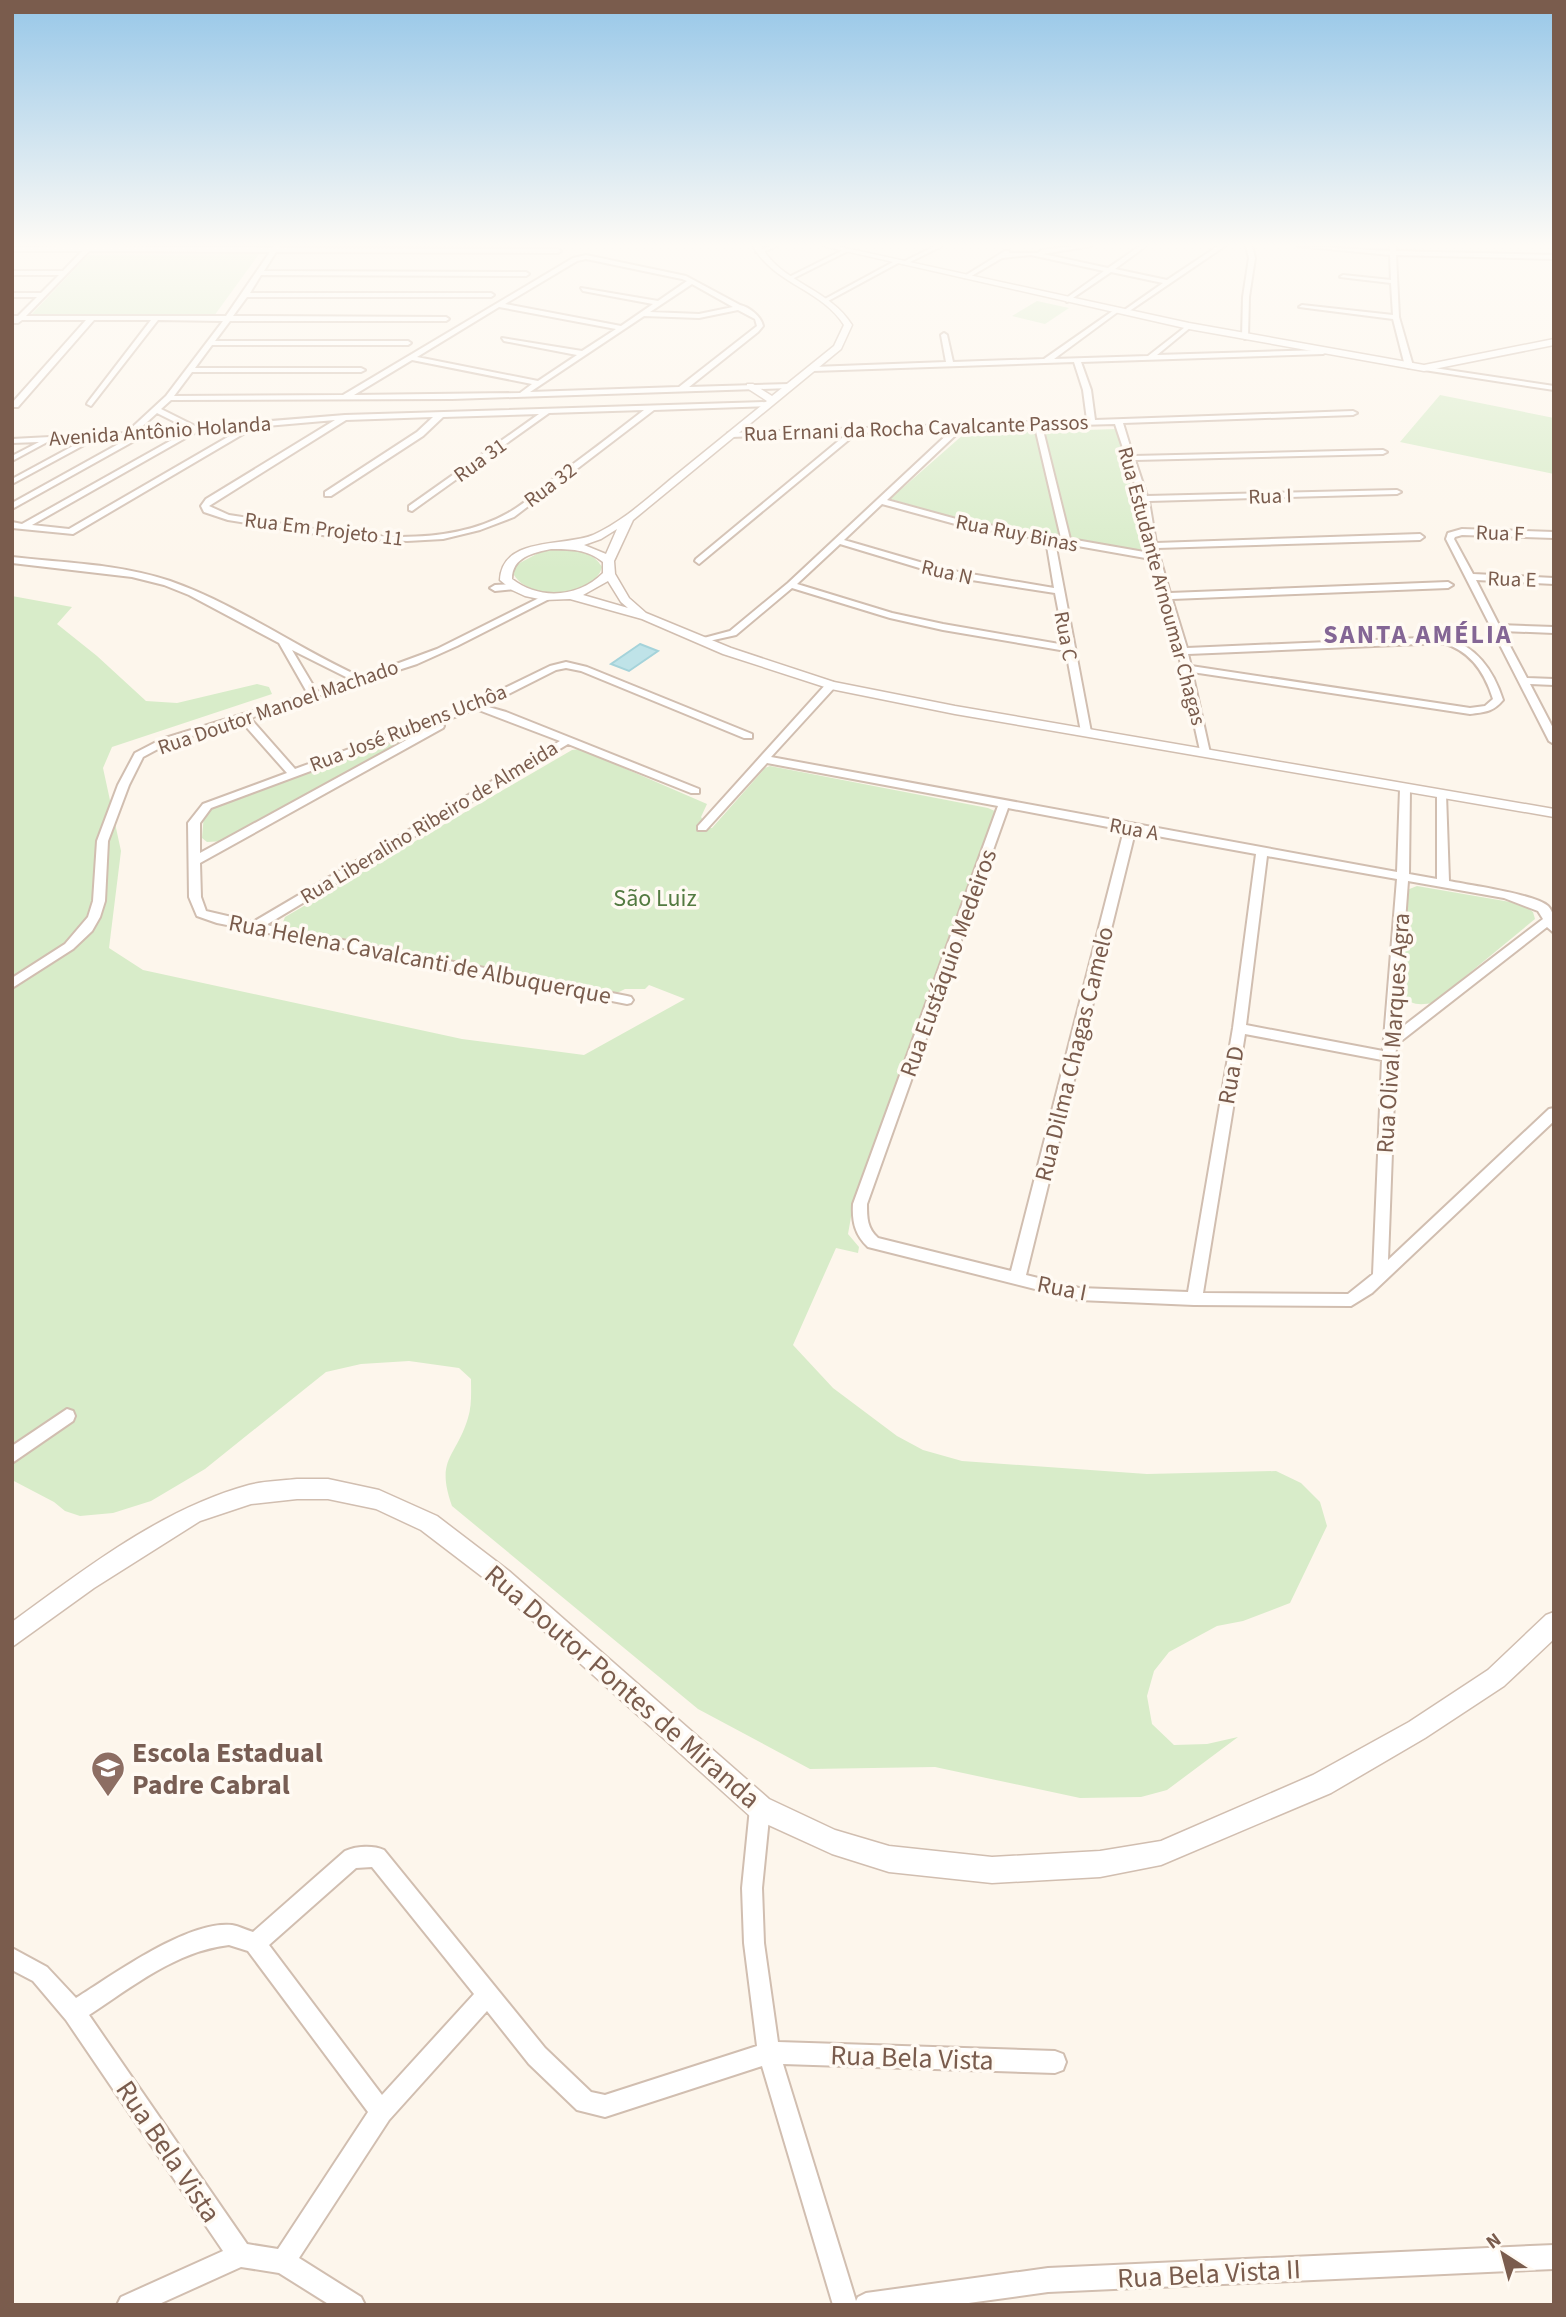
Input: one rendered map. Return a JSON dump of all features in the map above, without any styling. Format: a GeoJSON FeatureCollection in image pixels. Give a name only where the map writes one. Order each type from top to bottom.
{"type":"FeatureCollection","features":[{"type":"Feature","properties":{"kind":"street"},"geometry":{"type":"LineString","coordinates":[[15,405],[60,354]]}},
{"type":"Feature","properties":{"kind":"street"},"geometry":{"type":"LineString","coordinates":[[91,404],[129,354]]}},
{"type":"Feature","properties":{"kind":"street"},"geometry":{"type":"LineString","coordinates":[[128,435],[158,410],[202,354]]}},
{"type":"Feature","properties":{"kind":"street"},"geometry":{"type":"LineString","coordinates":[[328,418],[342,399],[417,354]]}},
{"type":"Feature","properties":{"kind":"street"},"geometry":{"type":"LineString","coordinates":[[498,413],[538,383],[584,354]]}},
{"type":"Feature","properties":{"kind":"street"},"geometry":{"type":"LineString","coordinates":[[682,389],[726,354]]}},
{"type":"Feature","properties":{"kind":"street"},"geometry":{"type":"LineString","coordinates":[[516,589],[506,580],[505,571],[510,563],[534,550],[568,546],[597,537],[635,514],[830,354]]}},
{"type":"Feature","properties":{"kind":"street"},"geometry":{"type":"LineString","coordinates":[[948,354],[950,365]]}},
{"type":"Feature","properties":{"kind":"street"},"geometry":{"type":"LineString","coordinates":[[1044,362],[1056,354]]}},
{"type":"Feature","properties":{"kind":"street"},"geometry":{"type":"LineString","coordinates":[[1148,359],[1154,354]]}},
{"type":"Feature","properties":{"kind":"street"},"geometry":{"type":"LineString","coordinates":[[813,369],[1270,354]]}},
{"type":"Feature","properties":{"kind":"street"},"geometry":{"type":"LineString","coordinates":[[1336,354],[1554,388]]}},
{"type":"Feature","properties":{"kind":"street"},"geometry":{"type":"LineString","coordinates":[[1406,354],[1409,366]]}},
{"type":"Feature","properties":{"kind":"street"},"geometry":{"type":"LineString","coordinates":[[1424,368],[1493,354]]}},
{"type":"Feature","properties":{"kind":"street"},"geometry":{"type":"LineString","coordinates":[[411,358],[538,383]]}},
{"type":"Feature","properties":{"kind":"street"},"geometry":{"type":"LineString","coordinates":[[1077,361],[1087,390],[1091,421]]}},
{"type":"Feature","properties":{"kind":"street"},"geometry":{"type":"LineString","coordinates":[[190,370],[361,370]]}},
{"type":"Feature","properties":{"kind":"street"},"geometry":{"type":"LineString","coordinates":[[750,386],[770,402]]}},
{"type":"Feature","properties":{"kind":"street"},"geometry":{"type":"LineString","coordinates":[[169,398],[452,397],[790,386]]}},
{"type":"Feature","properties":{"kind":"street"},"geometry":{"type":"LineString","coordinates":[[328,494],[420,434],[441,415],[452,397]]}},
{"type":"Feature","properties":{"kind":"street","name":"Avenida Antônio Holanda"},"geometry":{"type":"LineString","coordinates":[[12,441],[144,434],[345,417],[770,402]]}},
{"type":"Feature","properties":{"kind":"street","name":"Rua 32"},"geometry":{"type":"LineString","coordinates":[[435,539],[482,528],[511,515],[653,407]]}},
{"type":"Feature","properties":{"kind":"street"},"geometry":{"type":"LineString","coordinates":[[158,410],[197,429]]}},
{"type":"Feature","properties":{"kind":"street","name":"Rua 31"},"geometry":{"type":"LineString","coordinates":[[412,508],[547,411]]}},
{"type":"Feature","properties":{"kind":"street","name":"Rua Ernani da Rocha Cavalcante Passos"},"geometry":{"type":"LineString","coordinates":[[731,435],[1353,414]]}},
{"type":"Feature","properties":{"kind":"street","name":"Rua Em Projeto 11"},"geometry":{"type":"LineString","coordinates":[[345,417],[205,506],[213,514],[379,538],[435,539]]}},
{"type":"Feature","properties":{"kind":"street","name":"Rua Estudante Arnoumar Chagas"},"geometry":{"type":"LineString","coordinates":[[1118,421],[1144,499],[1152,546],[1183,652],[1205,753]]}},
{"type":"Feature","properties":{"kind":"street"},"geometry":{"type":"LineString","coordinates":[[1038,424],[1067,543]]}},
{"type":"Feature","properties":{"kind":"street"},"geometry":{"type":"LineString","coordinates":[[12,525],[70,532],[256,425]]}},
{"type":"Feature","properties":{"kind":"street"},"geometry":{"type":"LineString","coordinates":[[703,641],[733,633],[839,541],[958,428]]}},
{"type":"Feature","properties":{"kind":"street"},"geometry":{"type":"LineString","coordinates":[[24,526],[197,429]]}},
{"type":"Feature","properties":{"kind":"street"},"geometry":{"type":"LineString","coordinates":[[699,561],[854,432]]}},
{"type":"Feature","properties":{"kind":"street"},"geometry":{"type":"LineString","coordinates":[[12,507],[144,434]]}},
{"type":"Feature","properties":{"kind":"street"},"geometry":{"type":"LineString","coordinates":[[12,482],[96,437]]}},
{"type":"Feature","properties":{"kind":"street"},"geometry":{"type":"LineString","coordinates":[[12,459],[49,439]]}},
{"type":"Feature","properties":{"kind":"street"},"geometry":{"type":"LineString","coordinates":[[1130,457],[1383,452]]}},
{"type":"Feature","properties":{"kind":"street","name":"Rua I"},"geometry":{"type":"LineString","coordinates":[[1144,499],[1396,492]]}},
{"type":"Feature","properties":{"kind":"street","name":"Rua Ruy Binas"},"geometry":{"type":"LineString","coordinates":[[880,501],[959,522],[1155,557]]}},
{"type":"Feature","properties":{"kind":"street"},"geometry":{"type":"LineString","coordinates":[[635,514],[623,528],[608,561],[609,574],[625,600],[646,617]]}},
{"type":"Feature","properties":{"kind":"street","name":"Rua F"},"geometry":{"type":"LineString","coordinates":[[1470,577],[1450,539],[1451,535],[1462,532],[1554,535]]}},
{"type":"Feature","properties":{"kind":"street"},"geometry":{"type":"LineString","coordinates":[[1152,546],[1420,537]]}},
{"type":"Feature","properties":{"kind":"street","name":"Rua C"},"geometry":{"type":"LineString","coordinates":[[1050,540],[1068,648],[1086,732]]}},
{"type":"Feature","properties":{"kind":"street","name":"Rua N"},"geometry":{"type":"LineString","coordinates":[[839,541],[946,573],[1058,591]]}},
{"type":"Feature","properties":{"kind":"street"},"geometry":{"type":"LineString","coordinates":[[568,546],[593,550],[608,561]]}},
{"type":"Feature","properties":{"kind":"street"},"geometry":{"type":"LineString","coordinates":[[12,560],[163,582],[194,593],[282,643],[359,680]]}},
{"type":"Feature","properties":{"kind":"street"},"geometry":{"type":"LineString","coordinates":[[495,588],[550,596],[570,595],[595,587],[609,574]]}},
{"type":"Feature","properties":{"kind":"street"},"geometry":{"type":"LineString","coordinates":[[1470,577],[1554,740]]}},
{"type":"Feature","properties":{"kind":"street","name":"Rua E"},"geometry":{"type":"LineString","coordinates":[[1470,577],[1554,581]]}},
{"type":"Feature","properties":{"kind":"street"},"geometry":{"type":"LineString","coordinates":[[791,584],[890,615],[943,627],[1068,648]]}},
{"type":"Feature","properties":{"kind":"street"},"geometry":{"type":"LineString","coordinates":[[1167,596],[1448,585]]}},
{"type":"Feature","properties":{"kind":"street"},"geometry":{"type":"LineString","coordinates":[[515,610],[516,589]]}},
{"type":"Feature","properties":{"kind":"street"},"geometry":{"type":"LineString","coordinates":[[570,595],[646,617],[727,651],[831,685],[955,710],[1442,796],[1554,813]]}},
{"type":"Feature","properties":{"kind":"street","name":"Rua Doutor Manoel Machado"},"geometry":{"type":"LineString","coordinates":[[12,984],[61,951],[85,930],[95,916],[99,897],[101,846],[128,772],[139,755],[167,743],[443,650],[515,610],[550,596]]}},
{"type":"Feature","properties":{"kind":"street"},"geometry":{"type":"LineString","coordinates":[[1497,628],[1554,630]]}},
{"type":"Feature","properties":{"kind":"street"},"geometry":{"type":"LineString","coordinates":[[727,651],[733,633]]}},
{"type":"Feature","properties":{"kind":"street"},"geometry":{"type":"LineString","coordinates":[[1183,652],[1444,640],[1465,646],[1475,654],[1498,700],[1488,709],[1470,711],[1186,667]]}},
{"type":"Feature","properties":{"kind":"street"},"geometry":{"type":"LineString","coordinates":[[282,643],[314,695]]}},
{"type":"Feature","properties":{"kind":"street","name":"Rua José Rubens Uchôa"},"geometry":{"type":"LineString","coordinates":[[206,806],[478,705],[553,668],[566,665],[609,678],[748,736]]}},
{"type":"Feature","properties":{"kind":"street"},"geometry":{"type":"LineString","coordinates":[[1522,681],[1554,682]]}},
{"type":"Feature","properties":{"kind":"street"},"geometry":{"type":"LineString","coordinates":[[702,828],[831,685]]}},
{"type":"Feature","properties":{"kind":"street"},"geometry":{"type":"LineString","coordinates":[[195,860],[478,705],[695,791]]}},
{"type":"Feature","properties":{"kind":"street"},"geometry":{"type":"LineString","coordinates":[[243,717],[292,772]]}},
{"type":"Feature","properties":{"kind":"street","name":"Rua Liberalino Ribeiro de Almeida"},"geometry":{"type":"LineString","coordinates":[[255,926],[568,740]]}},
{"type":"Feature","properties":{"kind":"street","name":"Rua A"},"geometry":{"type":"LineString","coordinates":[[763,759],[1506,895],[1543,908],[1552,924]]}},
{"type":"Feature","properties":{"kind":"street","name":"Rua Olival Marques Agra"},"geometry":{"type":"LineString","coordinates":[[1380,1276],[1389,1057],[1403,877],[1405,789]]}},
{"type":"Feature","properties":{"kind":"street"},"geometry":{"type":"LineString","coordinates":[[1442,796],[1443,884]]}},
{"type":"Feature","properties":{"kind":"street","name":"Rua Eustáquio Medeiros"},"geometry":{"type":"LineString","coordinates":[[892,1121],[1004,805]]}},
{"type":"Feature","properties":{"kind":"street","name":"Rua Helena Cavalcanti de Albuquerque"},"geometry":{"type":"LineString","coordinates":[[206,806],[194,823],[195,897],[201,913],[217,919],[627,1000]]}},
{"type":"Feature","properties":{"kind":"street","name":"Rua Dilma Chagas Camelo"},"geometry":{"type":"LineString","coordinates":[[1017,1279],[1130,828]]}},
{"type":"Feature","properties":{"kind":"street","name":"Rua D"},"geometry":{"type":"LineString","coordinates":[[1194,1299],[1239,1028],[1262,851]]}},
{"type":"Feature","properties":{"kind":"street"},"geometry":{"type":"LineString","coordinates":[[1392,1042],[1552,924]]}},
{"type":"Feature","properties":{"kind":"street"},"geometry":{"type":"LineString","coordinates":[[1239,1028],[1389,1057]]}},
{"type":"Feature","properties":{"kind":"street","name":"Rua I"},"geometry":{"type":"LineString","coordinates":[[892,1121],[860,1203],[859,1226],[864,1236],[873,1243],[1079,1294],[1194,1299],[1351,1300],[1554,1113]]}},
{"type":"Feature","properties":{"kind":"street"},"geometry":{"type":"LineString","coordinates":[[12,1456],[67,1416]]}},
{"type":"Feature","properties":{"kind":"street","name":"Rua Doutor Pontes de Miranda"},"geometry":{"type":"LineString","coordinates":[[12,1636],[86,1581],[193,1514],[251,1494],[298,1489],[328,1489],[379,1500],[429,1523],[501,1578],[760,1808],[832,1842],[889,1858],[992,1870],[1100,1864],[1161,1853],[1322,1784],[1417,1730],[1496,1678],[1554,1623]]}},
{"type":"Feature","properties":{"kind":"street"},"geometry":{"type":"LineString","coordinates":[[760,1808],[752,1888],[754,1943],[769,2053],[845,2305]]}},
{"type":"Feature","properties":{"kind":"street","name":"Rua Bela Vista"},"geometry":{"type":"LineString","coordinates":[[255,1944],[352,1858],[377,1857],[537,2056],[585,2102],[606,2106],[769,2053],[1055,2062]]}},
{"type":"Feature","properties":{"kind":"street"},"geometry":{"type":"LineString","coordinates":[[74,2012],[175,1951],[209,1937],[232,1935],[255,1944],[381,2112]]}},
{"type":"Feature","properties":{"kind":"street","name":"Rua Bela Vista"},"geometry":{"type":"LineString","coordinates":[[12,1958],[40,1975],[74,2012],[240,2255]]}},
{"type":"Feature","properties":{"kind":"street"},"geometry":{"type":"LineString","coordinates":[[283,2262],[381,2112],[487,1996]]}},
{"type":"Feature","properties":{"kind":"street"},"geometry":{"type":"LineString","coordinates":[[129,2305],[240,2255],[283,2262],[354,2305]]}},
{"type":"Feature","properties":{"kind":"street","name":"Rua Bela Vista II"},"geometry":{"type":"LineString","coordinates":[[866,2305],[1048,2280],[1554,2256]]}},
{"type":"Feature","properties":{"kind":"green space"},"geometry":{"type":"Polygon","coordinates":[[[1440,395],[1554,418],[1554,474],[1400,442],[1440,395]]]}},
{"type":"Feature","properties":{"kind":"green space"},"geometry":{"type":"Polygon","coordinates":[[[1117,429],[1146,552],[1016,532],[890,499],[964,434],[1117,429]]]}},
{"type":"Feature","properties":{"kind":"green space"},"geometry":{"type":"Polygon","coordinates":[[[544,550],[584,553],[597,560],[602,567],[587,585],[574,590],[545,592],[532,589],[513,573],[516,565],[544,550]]]}},
{"type":"Feature","properties":{"kind":"green space","name":"São Luiz"},"geometry":{"type":"Polygon","coordinates":[[[12,596],[72,607],[57,624],[146,701],[177,703],[257,684],[269,687],[272,694],[112,747],[103,768],[121,851],[109,948],[143,970],[462,1039],[584,1055],[685,999],[649,985],[645,989],[625,989],[615,994],[292,930],[283,922],[285,917],[572,750],[580,749],[707,804],[701,817],[703,820],[699,824],[703,828],[712,828],[765,768],[770,766],[988,808],[997,812],[851,1217],[848,1234],[859,1247],[858,1253],[836,1248],[793,1345],[833,1388],[897,1436],[923,1450],[962,1461],[1147,1474],[1276,1471],[1301,1483],[1320,1502],[1327,1526],[1290,1603],[1243,1621],[1217,1626],[1169,1652],[1154,1671],[1147,1696],[1152,1724],[1174,1745],[1207,1744],[1238,1737],[1167,1790],[1141,1797],[1080,1798],[935,1767],[810,1769],[698,1709],[452,1506],[447,1490],[446,1468],[468,1418],[471,1398],[471,1379],[459,1368],[409,1361],[361,1364],[326,1372],[205,1469],[151,1501],[113,1513],[80,1516],[65,1511],[54,1502],[12,1480],[12,596]]]}},
{"type":"Feature","properties":{"kind":"green space"},"geometry":{"type":"Polygon","coordinates":[[[434,726],[225,841],[207,842],[202,838],[204,814],[207,809],[434,726]]]}},
{"type":"Feature","properties":{"kind":"green space"},"geometry":{"type":"Polygon","coordinates":[[[1417,886],[1522,904],[1533,912],[1535,919],[1433,1003],[1416,1004],[1403,994],[1407,890],[1417,886]]]}},
{"type":"Feature","properties":{"kind":"water"},"geometry":{"type":"Polygon","coordinates":[[[640,644],[658,651],[629,671],[611,664],[640,644]]]}},
{"type":"Feature","properties":{"kind":"place","name":"Escola Estadual Padre Cabral"},"geometry":{"type":"Point","coordinates":[108,1798]}},
{"type":"Feature","properties":{"kind":"district","name":"SANTA AMÉLIA"},"geometry":{"type":"Point","coordinates":[1418,634]}}]}
